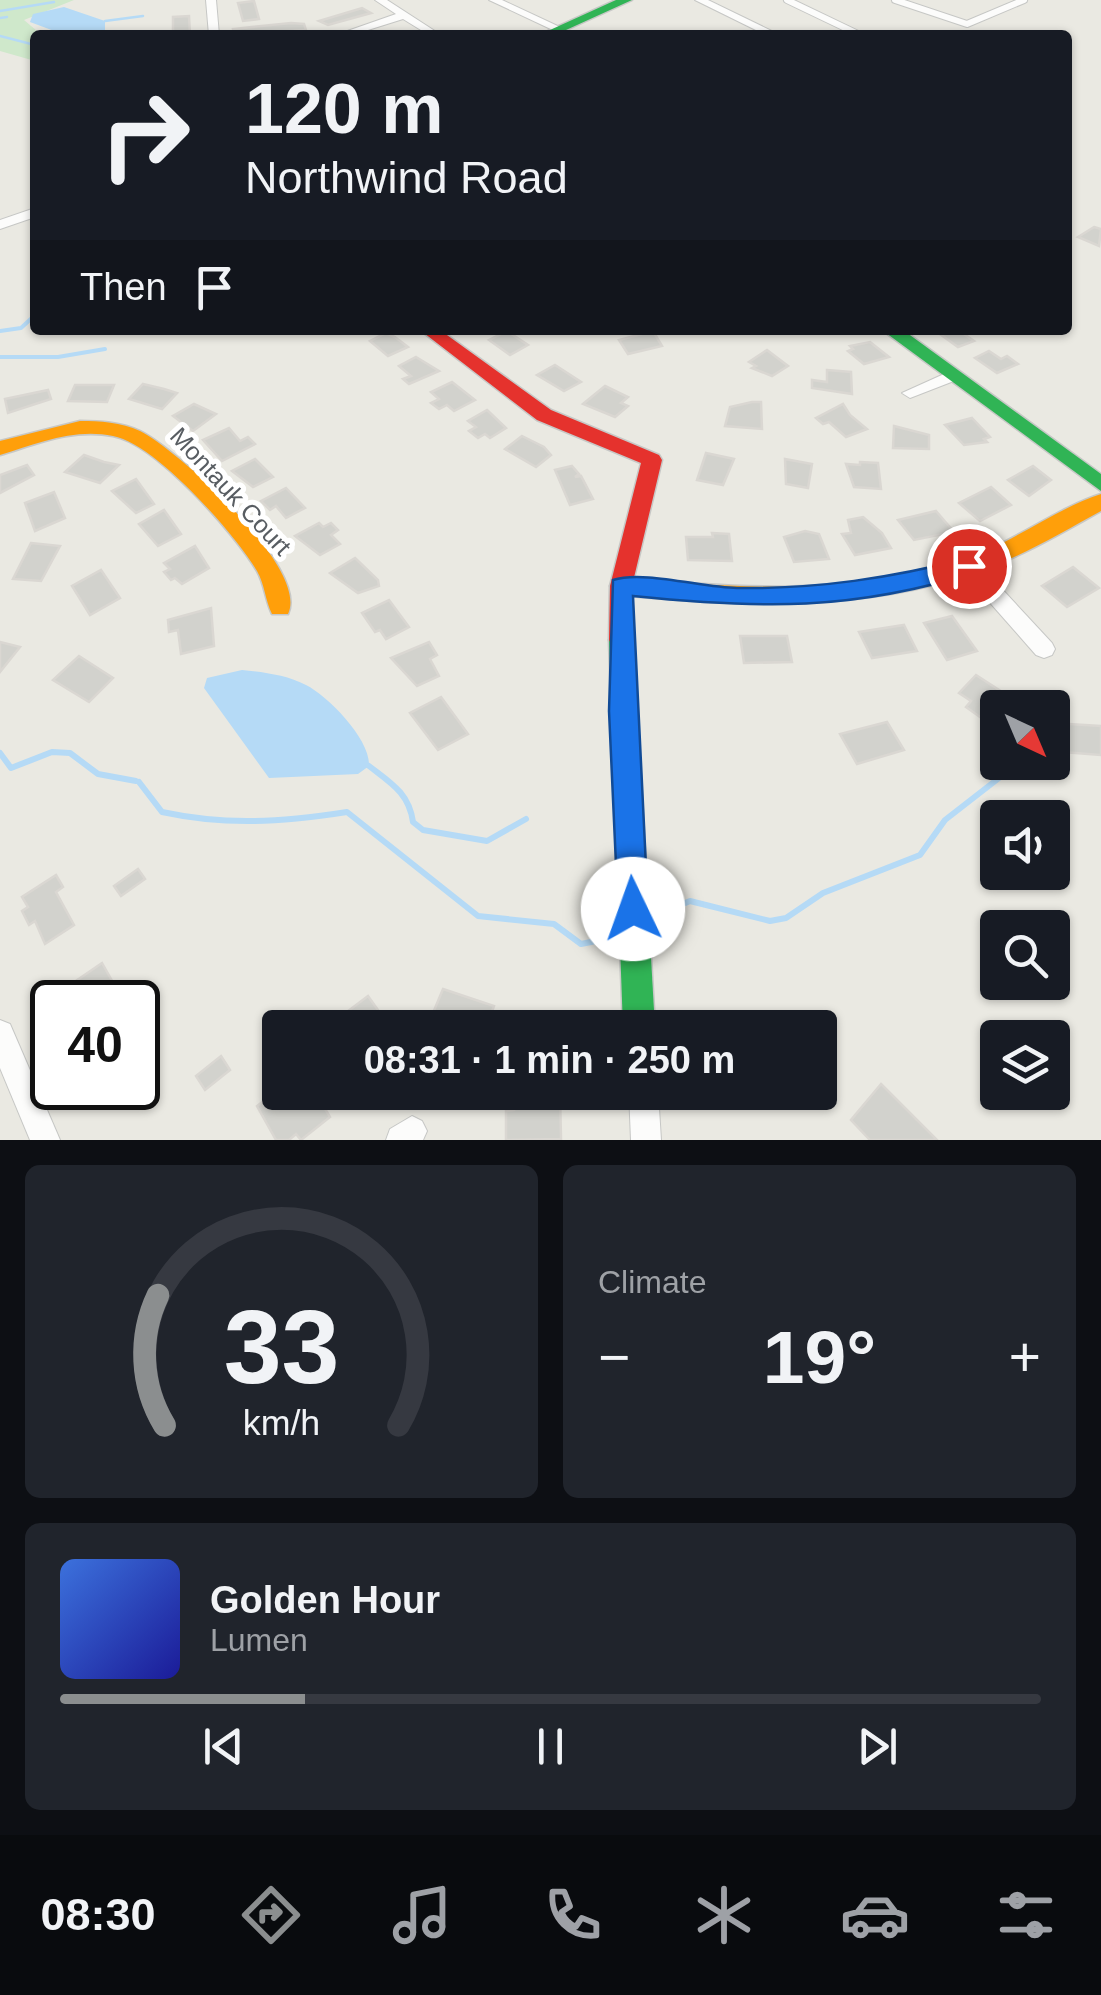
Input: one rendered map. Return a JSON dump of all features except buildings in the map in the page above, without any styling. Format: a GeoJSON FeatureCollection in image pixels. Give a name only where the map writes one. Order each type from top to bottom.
{"type":"FeatureCollection","features":[{"type":"Feature","properties":{"kind":"street"},"geometry":{"type":"LineString","coordinates":[[211,0],[214,30]]}},
{"type":"Feature","properties":{"kind":"street"},"geometry":{"type":"LineString","coordinates":[[380,0],[427,30]]}},
{"type":"Feature","properties":{"kind":"street"},"geometry":{"type":"LineString","coordinates":[[494,0],[548,30]]}},
{"type":"Feature","properties":{"kind":"street"},"geometry":{"type":"LineString","coordinates":[[557,30],[626,0]]}},
{"type":"Feature","properties":{"kind":"street"},"geometry":{"type":"LineString","coordinates":[[700,0],[765,30]]}},
{"type":"Feature","properties":{"kind":"street"},"geometry":{"type":"LineString","coordinates":[[358,30],[402,16]]}},
{"type":"Feature","properties":{"kind":"street"},"geometry":{"type":"LineString","coordinates":[[0,225],[30,214]]}},
{"type":"Feature","properties":{"kind":"street"},"geometry":{"type":"LineString","coordinates":[[436,335],[544,416],[652,460],[621,586],[622,711],[639,1010]]}},
{"type":"Feature","properties":{"kind":"street"},"geometry":{"type":"LineString","coordinates":[[897,335],[1101,484]]}},
{"type":"Feature","properties":{"kind":"street"},"geometry":{"type":"LineString","coordinates":[[910,393],[952,375]]}},
{"type":"Feature","properties":{"kind":"street","name":"Montauk Court"},"geometry":{"type":"LineString","coordinates":[[0,448],[42,433],[81,428],[141,437],[182,473],[270,571],[283,596],[280,608]]}},
{"type":"Feature","properties":{"kind":"street"},"geometry":{"type":"LineString","coordinates":[[621,586],[731,597],[821,597],[895,586],[969,566],[1101,502]]}},
{"type":"Feature","properties":{"kind":"street"},"geometry":{"type":"LineString","coordinates":[[969,566],[1044,650]]}},
{"type":"Feature","properties":{"kind":"street"},"geometry":{"type":"LineString","coordinates":[[0,1034],[46,1140]]}},
{"type":"Feature","properties":{"kind":"street"},"geometry":{"type":"LineString","coordinates":[[644,1110],[646,1140]]}},
{"type":"Feature","properties":{"kind":"lane"},"geometry":{"type":"LineString","coordinates":[[787,0],[850,30]]}},
{"type":"Feature","properties":{"kind":"lane"},"geometry":{"type":"LineString","coordinates":[[896,0],[967,24],[1024,0]]}},
{"type":"Feature","properties":{"kind":"green space"},"geometry":{"type":"Polygon","coordinates":[[[0,0],[74,0],[24,20],[36,30],[30,30],[30,60],[0,51],[0,0]]]}},
{"type":"Feature","properties":{"kind":"water"},"geometry":{"type":"Polygon","coordinates":[[[64,7],[105,21],[105,30],[52,30],[30,22],[33,14],[64,7]]]}},
{"type":"Feature","properties":{"kind":"water"},"geometry":{"type":"Polygon","coordinates":[[[242,670],[283,676],[315,691],[356,732],[369,766],[358,774],[269,778],[204,688],[207,678],[242,670]]]}},
{"type":"Feature","properties":{"kind":"waterway"},"geometry":{"type":"LineString","coordinates":[[0,11],[54,2]]}},
{"type":"Feature","properties":{"kind":"waterway"},"geometry":{"type":"LineString","coordinates":[[105,21],[143,16]]}},
{"type":"Feature","properties":{"kind":"waterway"},"geometry":{"type":"LineString","coordinates":[[0,18],[7,17]]}},
{"type":"Feature","properties":{"kind":"waterway"},"geometry":{"type":"LineString","coordinates":[[0,36],[30,44]]}},
{"type":"Feature","properties":{"kind":"waterway"},"geometry":{"type":"LineString","coordinates":[[0,331],[21,328],[30,320]]}},
{"type":"Feature","properties":{"kind":"waterway"},"geometry":{"type":"LineString","coordinates":[[0,357],[58,357],[105,349]]}},
{"type":"Feature","properties":{"kind":"waterway"},"geometry":{"type":"LineString","coordinates":[[0,753],[11,768],[52,752],[70,753],[98,774],[136,781]]}},
{"type":"Feature","properties":{"kind":"waterway"},"geometry":{"type":"LineString","coordinates":[[369,766],[398,790],[408,803],[413,822],[423,830],[487,841],[526,819]]}},
{"type":"Feature","properties":{"kind":"waterway"},"geometry":{"type":"LineString","coordinates":[[669,910],[690,901],[770,921],[786,918],[823,893],[920,855],[945,820],[996,780]]}},
{"type":"Feature","properties":{"kind":"waterway"},"geometry":{"type":"LineString","coordinates":[[139,782],[162,812],[186,816],[254,821],[347,812],[478,916],[554,924],[581,944],[596,941]]}},
{"type":"Feature","properties":{"kind":"traffic: fast"},"geometry":{"type":"LineString","coordinates":[[557,30],[626,0]]}},
{"type":"Feature","properties":{"kind":"traffic: fast"},"geometry":{"type":"LineString","coordinates":[[898,335],[1101,484]]}},
{"type":"Feature","properties":{"kind":"traffic: fast"},"geometry":{"type":"LineString","coordinates":[[621,640],[638,1010]]}},
{"type":"Feature","properties":{"kind":"traffic: slow"},"geometry":{"type":"LineString","coordinates":[[0,448],[47,433],[96,427],[128,433],[146,443],[195,484],[245,538],[265,566],[277,590],[280,608]]}},
{"type":"Feature","properties":{"kind":"traffic: slow"},"geometry":{"type":"LineString","coordinates":[[621,586],[753,596],[884,588],[987,560],[1101,502]]}},
{"type":"Feature","properties":{"kind":"traffic: jam"},"geometry":{"type":"LineString","coordinates":[[436,335],[544,415],[652,460],[621,586],[621,640]]}},
{"type":"Feature","properties":{"kind":"route"},"geometry":{"type":"LineString","coordinates":[[633,909],[622,711],[621,586],[731,597],[821,597],[895,586],[969,566]]}}]}
